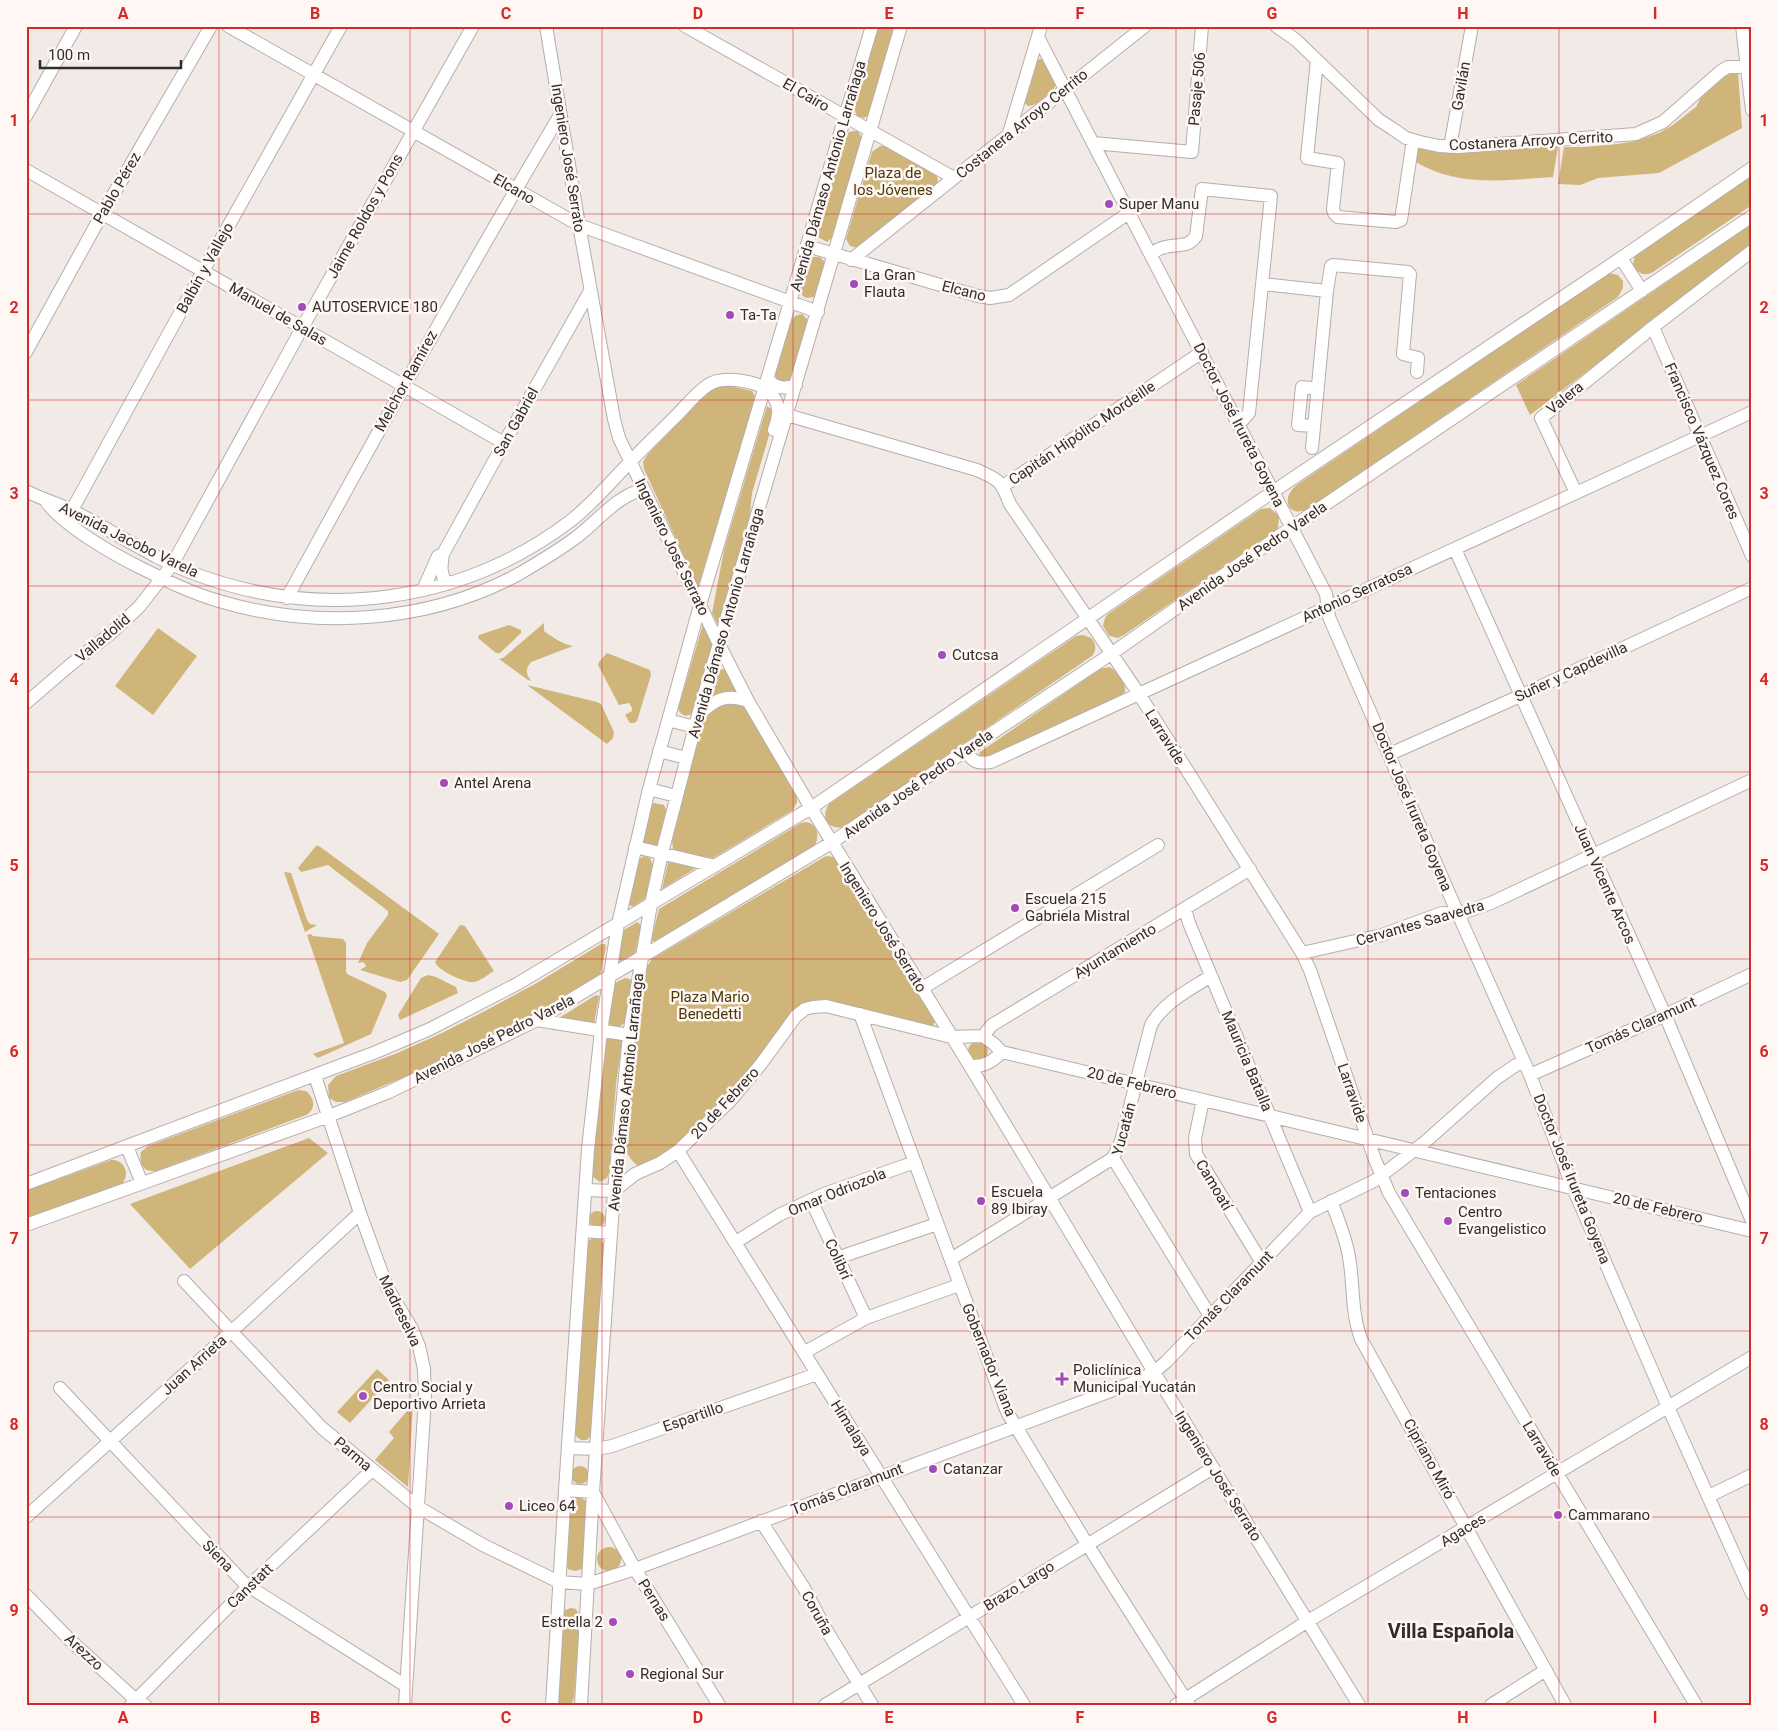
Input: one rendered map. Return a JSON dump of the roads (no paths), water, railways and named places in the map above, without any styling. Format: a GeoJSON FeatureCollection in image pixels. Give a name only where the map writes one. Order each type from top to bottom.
{"type":"FeatureCollection","features":[{"type":"Feature","properties":{"kind":"street"},"geometry":{"type":"LineString","coordinates":[[26,116],[76,26]]}},
{"type":"Feature","properties":{"kind":"street","name":"Pablo Pérez"},"geometry":{"type":"LineString","coordinates":[[26,352],[102,214],[211,26]]}},
{"type":"Feature","properties":{"kind":"street","name":"Elcano"},"geometry":{"type":"LineString","coordinates":[[228,26],[579,225],[818,312]]}},
{"type":"Feature","properties":{"kind":"street","name":"Balbín y Vallejo"},"geometry":{"type":"LineString","coordinates":[[72,510],[203,271],[341,26]]}},
{"type":"Feature","properties":{"kind":"street","name":"Jaime Roldos y Pons"},"geometry":{"type":"LineString","coordinates":[[172,565],[302,328],[474,26]]}},
{"type":"Feature","properties":{"kind":"street","name":"Ingeniero José Serrato"},"geometry":{"type":"LineString","coordinates":[[546,26],[590,291],[614,418],[619,438],[644,490],[748,700],[831,843],[970,1066],[1154,1372],[1358,1705]]}},
{"type":"Feature","properties":{"kind":"street","name":"El Cairo"},"geometry":{"type":"LineString","coordinates":[[685,26],[954,178]]}},
{"type":"Feature","properties":{"kind":"street","name":"Avenida Dámaso Antonio Larrañaga"},"geometry":{"type":"LineString","coordinates":[[552,1705],[588,1149],[601,1031],[618,924],[659,751],[700,605],[872,26]]}},
{"type":"Feature","properties":{"kind":"street","name":"Avenida Dámaso Antonio Larrañaga"},"geometry":{"type":"LineString","coordinates":[[581,1705],[593,1492],[614,1191],[629,1035],[640,959],[662,853],[696,721],[901,26]]}},
{"type":"Feature","properties":{"kind":"street","name":"Costanera Arroyo Cerrito"},"geometry":{"type":"LineString","coordinates":[[851,260],[1146,26]]}},
{"type":"Feature","properties":{"kind":"street","name":"Pasaje 506"},"geometry":{"type":"LineString","coordinates":[[1093,143],[1192,152],[1202,26]]}},
{"type":"Feature","properties":{"kind":"street","name":"Costanera Arroyo Cerrito"},"geometry":{"type":"LineString","coordinates":[[1276,26],[1296,40],[1379,120],[1406,138],[1450,147],[1636,134],[1663,122],[1721,71],[1728,67],[1747,66]]}},
{"type":"Feature","properties":{"kind":"street","name":"Gavilán"},"geometry":{"type":"LineString","coordinates":[[1450,147],[1472,26]]}},
{"type":"Feature","properties":{"kind":"street"},"geometry":{"type":"LineString","coordinates":[[1742,26],[1748,46],[1747,66],[1752,110]]}},
{"type":"Feature","properties":{"kind":"street"},"geometry":{"type":"LineString","coordinates":[[1009,133],[1040,32]]}},
{"type":"Feature","properties":{"kind":"street","name":"Doctor José Irureta Goyena"},"geometry":{"type":"LineString","coordinates":[[1040,32],[1065,90],[1130,212],[1326,594],[1330,617],[1530,1075],[1573,1188],[1668,1406],[1750,1587]]}},
{"type":"Feature","properties":{"kind":"street"},"geometry":{"type":"LineString","coordinates":[[1317,60],[1307,158],[1338,163],[1333,208],[1336,215],[1396,222],[1401,220],[1407,191],[1413,140]]}},
{"type":"Feature","properties":{"kind":"street","name":"Melchor Ramírez"},"geometry":{"type":"LineString","coordinates":[[287,598],[403,385],[560,115]]}},
{"type":"Feature","properties":{"kind":"street"},"geometry":{"type":"LineString","coordinates":[[26,1184],[315,1076],[430,1029],[482,1004],[618,924],[811,808],[1274,491],[1752,168]]}},
{"type":"Feature","properties":{"kind":"street","name":"Manuel de Salas"},"geometry":{"type":"LineString","coordinates":[[26,170],[504,442]]}},
{"type":"Feature","properties":{"kind":"street"},"geometry":{"type":"LineString","coordinates":[[1151,254],[1163,247],[1182,246],[1193,240],[1196,236],[1202,189],[1271,196],[1249,414],[1239,424]]}},
{"type":"Feature","properties":{"kind":"street","name":"Elcano"},"geometry":{"type":"LineString","coordinates":[[807,246],[990,298],[1009,296],[1130,212]]}},
{"type":"Feature","properties":{"kind":"street","name":"Avenida José Pedro Varela"},"geometry":{"type":"LineString","coordinates":[[26,1225],[328,1116],[389,1092],[537,1020],[831,843],[1111,654],[1292,527],[1752,216]]}},
{"type":"Feature","properties":{"kind":"street"},"geometry":{"type":"LineString","coordinates":[[1653,326],[1752,251]]}},
{"type":"Feature","properties":{"kind":"street"},"geometry":{"type":"LineString","coordinates":[[1621,258],[1642,292]]}},
{"type":"Feature","properties":{"kind":"street"},"geometry":{"type":"LineString","coordinates":[[1312,448],[1330,266],[1408,272],[1410,274],[1403,354],[1418,358],[1417,372]]}},
{"type":"Feature","properties":{"kind":"street"},"geometry":{"type":"LineString","coordinates":[[1263,284],[1327,291]]}},
{"type":"Feature","properties":{"kind":"street","name":"San Gabriel"},"geometry":{"type":"LineString","coordinates":[[447,584],[440,568],[443,554],[590,291]]}},
{"type":"Feature","properties":{"kind":"street","name":"Francisco Vázquez Cores"},"geometry":{"type":"LineString","coordinates":[[1653,326],[1752,556]]}},
{"type":"Feature","properties":{"kind":"street","name":"Valera"},"geometry":{"type":"LineString","coordinates":[[1576,493],[1541,418],[1653,326]]}},
{"type":"Feature","properties":{"kind":"street","name":"Capitán Hipólito Mordeille"},"geometry":{"type":"LineString","coordinates":[[787,415],[977,470],[994,478],[1003,486],[1202,352]]}},
{"type":"Feature","properties":{"kind":"street","name":"Avenida Jacobo Varela"},"geometry":{"type":"LineString","coordinates":[[26,491],[45,501],[72,510],[172,565],[233,587],[287,598],[346,601],[385,597],[423,590],[464,579],[515,556],[555,532],[571,521],[610,485],[630,461],[710,384],[726,379],[766,383],[784,388],[796,385]]}},
{"type":"Feature","properties":{"kind":"street"},"geometry":{"type":"LineString","coordinates":[[762,499],[758,485],[779,411],[766,383]]}},
{"type":"Feature","properties":{"kind":"street","name":"Antonio Serratosa"},"geometry":{"type":"LineString","coordinates":[[965,751],[979,764],[991,762],[1752,412]]}},
{"type":"Feature","properties":{"kind":"street","name":"Larravide"},"geometry":{"type":"LineString","coordinates":[[1003,486],[1010,504],[1138,694],[1302,953],[1310,970],[1381,1176],[1389,1193],[1696,1705]]}},
{"type":"Feature","properties":{"kind":"street","name":"Avenida Jacobo Varela"},"geometry":{"type":"LineString","coordinates":[[45,501],[76,528],[112,554],[210,598],[249,609],[293,615],[347,618],[420,609],[468,596],[515,575],[552,554],[575,539],[617,502],[630,494],[644,490]]}},
{"type":"Feature","properties":{"kind":"street","name":"Juan Vicente Arcos"},"geometry":{"type":"LineString","coordinates":[[1455,549],[1665,1015],[1752,1221]]}},
{"type":"Feature","properties":{"kind":"street","name":"San Gabriel"},"geometry":{"type":"LineString","coordinates":[[423,590],[438,556],[443,554]]}},
{"type":"Feature","properties":{"kind":"street","name":"Valladolid"},"geometry":{"type":"LineString","coordinates":[[26,703],[111,633],[139,606],[172,565]]}},
{"type":"Feature","properties":{"kind":"street"},"geometry":{"type":"LineString","coordinates":[[464,579],[468,596]]}},
{"type":"Feature","properties":{"kind":"street","name":"Suñer y Capdevilla"},"geometry":{"type":"LineString","coordinates":[[1390,754],[1752,588]]}},
{"type":"Feature","properties":{"kind":"street"},"geometry":{"type":"LineString","coordinates":[[346,601],[347,618]]}},
{"type":"Feature","properties":{"kind":"street"},"geometry":{"type":"LineString","coordinates":[[668,720],[696,721],[713,702],[724,698],[748,700]]}},
{"type":"Feature","properties":{"kind":"street"},"geometry":{"type":"LineString","coordinates":[[659,751],[686,758]]}},
{"type":"Feature","properties":{"kind":"street","name":"Cervantes Saavedra"},"geometry":{"type":"LineString","coordinates":[[1302,953],[1382,934],[1442,913],[1459,914],[1491,903],[1752,780]]}},
{"type":"Feature","properties":{"kind":"street"},"geometry":{"type":"LineString","coordinates":[[649,790],[676,796]]}},
{"type":"Feature","properties":{"kind":"street"},"geometry":{"type":"LineString","coordinates":[[921,989],[1158,844]]}},
{"type":"Feature","properties":{"kind":"street"},"geometry":{"type":"LineString","coordinates":[[635,847],[715,866]]}},
{"type":"Feature","properties":{"kind":"street","name":"Ayuntamiento"},"geometry":{"type":"LineString","coordinates":[[983,1036],[992,1025],[1250,869]]}},
{"type":"Feature","properties":{"kind":"street","name":"Mauricia Batalla"},"geometry":{"type":"LineString","coordinates":[[1185,909],[1189,923],[1310,1212]]}},
{"type":"Feature","properties":{"kind":"street","name":"Tomás Claramunt"},"geometry":{"type":"LineString","coordinates":[[1530,1075],[1752,974]]}},
{"type":"Feature","properties":{"kind":"street","name":"Yucatán"},"geometry":{"type":"LineString","coordinates":[[1210,1316],[1113,1158],[1121,1140],[1151,1025],[1156,1015],[1165,1006],[1211,976]]}},
{"type":"Feature","properties":{"kind":"street","name":"20 de Febrero"},"geometry":{"type":"LineString","coordinates":[[614,1191],[635,1174],[660,1163],[678,1151],[731,1100],[762,1064],[796,1016],[813,1007],[826,1006],[951,1037],[983,1036],[1002,1052],[1752,1231]]}},
{"type":"Feature","properties":{"kind":"street","name":"Gobernador Viana"},"geometry":{"type":"LineString","coordinates":[[860,1014],[1007,1412],[1184,1703]]}},
{"type":"Feature","properties":{"kind":"street"},"geometry":{"type":"LineString","coordinates":[[537,1020],[629,1035]]}},
{"type":"Feature","properties":{"kind":"street"},"geometry":{"type":"LineString","coordinates":[[970,1066],[986,1064],[994,1060],[1002,1052]]}},
{"type":"Feature","properties":{"kind":"street","name":"Tomás Claramunt"},"geometry":{"type":"LineString","coordinates":[[559,1582],[588,1584],[635,1569],[1135,1382],[1154,1372],[1166,1362],[1310,1212],[1374,1181],[1414,1151],[1497,1078],[1524,1062]]}},
{"type":"Feature","properties":{"kind":"street","name":"Madreselva"},"geometry":{"type":"LineString","coordinates":[[315,1076],[360,1213],[387,1287],[412,1329],[419,1346],[424,1369],[425,1399],[405,1705]]}},
{"type":"Feature","properties":{"kind":"street","name":"Camoatí"},"geometry":{"type":"LineString","coordinates":[[1203,1100],[1194,1138],[1196,1154],[1262,1263]]}},
{"type":"Feature","properties":{"kind":"street"},"geometry":{"type":"LineString","coordinates":[[127,1147],[142,1183]]}},
{"type":"Feature","properties":{"kind":"street","name":"Himalaya"},"geometry":{"type":"LineString","coordinates":[[678,1151],[1024,1705]]}},
{"type":"Feature","properties":{"kind":"street"},"geometry":{"type":"LineString","coordinates":[[951,1258],[1113,1158]]}},
{"type":"Feature","properties":{"kind":"street","name":"Omar Odriozola"},"geometry":{"type":"LineString","coordinates":[[736,1242],[779,1215],[824,1194],[915,1162]]}},
{"type":"Feature","properties":{"kind":"street"},"geometry":{"type":"LineString","coordinates":[[586,1190],[614,1191]]}},
{"type":"Feature","properties":{"kind":"street","name":"Colibrí"},"geometry":{"type":"LineString","coordinates":[[811,1200],[866,1318]]}},
{"type":"Feature","properties":{"kind":"street","name":"Cipriano Miró"},"geometry":{"type":"LineString","coordinates":[[1331,1201],[1343,1234],[1349,1258],[1353,1307],[1361,1339],[1565,1705]]}},
{"type":"Feature","properties":{"kind":"street","name":"Juan Arrieta"},"geometry":{"type":"LineString","coordinates":[[26,1517],[360,1213]]}},
{"type":"Feature","properties":{"kind":"street"},"geometry":{"type":"LineString","coordinates":[[837,1258],[937,1224]]}},
{"type":"Feature","properties":{"kind":"street","name":"Avenida Dámaso Antonio Larrañaga"},"geometry":{"type":"LineString","coordinates":[[583,1231],[611,1233]]}},
{"type":"Feature","properties":{"kind":"street","name":"Parma"},"geometry":{"type":"LineString","coordinates":[[184,1280],[322,1428],[372,1470],[418,1507],[483,1545],[559,1582]]}},
{"type":"Feature","properties":{"kind":"street"},"geometry":{"type":"LineString","coordinates":[[805,1352],[866,1318],[960,1285]]}},
{"type":"Feature","properties":{"kind":"street","name":"Agaces"},"geometry":{"type":"LineString","coordinates":[[1184,1703],[1308,1621],[1752,1357]]}},
{"type":"Feature","properties":{"kind":"street","name":"Espartillo"},"geometry":{"type":"LineString","coordinates":[[568,1448],[597,1449],[612,1446],[817,1374]]}},
{"type":"Feature","properties":{"kind":"street","name":"Siena"},"geometry":{"type":"LineString","coordinates":[[60,1388],[249,1586],[406,1686]]}},
{"type":"Feature","properties":{"kind":"street","name":"Brazo Largo"},"geometry":{"type":"LineString","coordinates":[[825,1705],[1213,1468]]}},
{"type":"Feature","properties":{"kind":"street","name":"Canstatt"},"geometry":{"type":"LineString","coordinates":[[138,1703],[249,1586],[372,1470]]}},
{"type":"Feature","properties":{"kind":"street"},"geometry":{"type":"LineString","coordinates":[[1708,1496],[1752,1475]]}},
{"type":"Feature","properties":{"kind":"street"},"geometry":{"type":"LineString","coordinates":[[565,1490],[593,1492]]}},
{"type":"Feature","properties":{"kind":"street","name":"Pernas"},"geometry":{"type":"LineString","coordinates":[[593,1492],[635,1569],[719,1705]]}},
{"type":"Feature","properties":{"kind":"street","name":"Coruña"},"geometry":{"type":"LineString","coordinates":[[761,1522],[804,1588],[825,1628],[872,1705]]}},
{"type":"Feature","properties":{"kind":"street","name":"Arezzo"},"geometry":{"type":"LineString","coordinates":[[26,1595],[70,1640],[138,1703]]}},
{"type":"Feature","properties":{"kind":"street"},"geometry":{"type":"LineString","coordinates":[[1491,1705],[1546,1670]]}},
{"type":"Feature","properties":{"kind":"place","name":"Super Manu"},"geometry":{"type":"Point","coordinates":[1109,204]}},
{"type":"Feature","properties":{"kind":"place","name":"La Gran Flauta"},"geometry":{"type":"Point","coordinates":[854,284]}},
{"type":"Feature","properties":{"kind":"place","name":"AUTOSERVICE 180"},"geometry":{"type":"Point","coordinates":[302,307]}},
{"type":"Feature","properties":{"kind":"place","name":"Ta-Ta"},"geometry":{"type":"Point","coordinates":[730,315]}},
{"type":"Feature","properties":{"kind":"place","name":"Cutcsa"},"geometry":{"type":"Point","coordinates":[942,655]}},
{"type":"Feature","properties":{"kind":"place","name":"Antel Arena"},"geometry":{"type":"Point","coordinates":[444,783]}},
{"type":"Feature","properties":{"kind":"place","name":"Escuela 215 Gabriela Mistral"},"geometry":{"type":"Point","coordinates":[1015,908]}},
{"type":"Feature","properties":{"kind":"place","name":"Tentaciones"},"geometry":{"type":"Point","coordinates":[1405,1193]}},
{"type":"Feature","properties":{"kind":"place","name":"Escuela 89 Ibiray"},"geometry":{"type":"Point","coordinates":[981,1201]}},
{"type":"Feature","properties":{"kind":"place","name":"Centro Evangelistico"},"geometry":{"type":"Point","coordinates":[1448,1221]}},
{"type":"Feature","properties":{"kind":"place","name":"Policlínica Municipal Yucatán"},"geometry":{"type":"Point","coordinates":[1062,1379]}},
{"type":"Feature","properties":{"kind":"place","name":"Centro Social y Deportivo Arrieta"},"geometry":{"type":"Point","coordinates":[363,1396]}},
{"type":"Feature","properties":{"kind":"place","name":"Catanzar"},"geometry":{"type":"Point","coordinates":[933,1469]}},
{"type":"Feature","properties":{"kind":"place","name":"Liceo 64"},"geometry":{"type":"Point","coordinates":[509,1506]}},
{"type":"Feature","properties":{"kind":"place","name":"Cammarano"},"geometry":{"type":"Point","coordinates":[1558,1515]}},
{"type":"Feature","properties":{"kind":"place","name":"Estrella 2"},"geometry":{"type":"Point","coordinates":[613,1622]}},
{"type":"Feature","properties":{"kind":"place","name":"Regional Sur"},"geometry":{"type":"Point","coordinates":[630,1674]}},
{"type":"Feature","properties":{"kind":"district","name":"Villa Española"},"geometry":{"type":"Point","coordinates":[1451,1631]}},
{"type":"Feature","properties":{"kind":"park label","name":"Plaza de los Jóvenes"},"geometry":{"type":"Point","coordinates":[893,182]}},
{"type":"Feature","properties":{"kind":"park label","name":"Plaza Mario Benedetti"},"geometry":{"type":"Point","coordinates":[710,1006]}}]}
